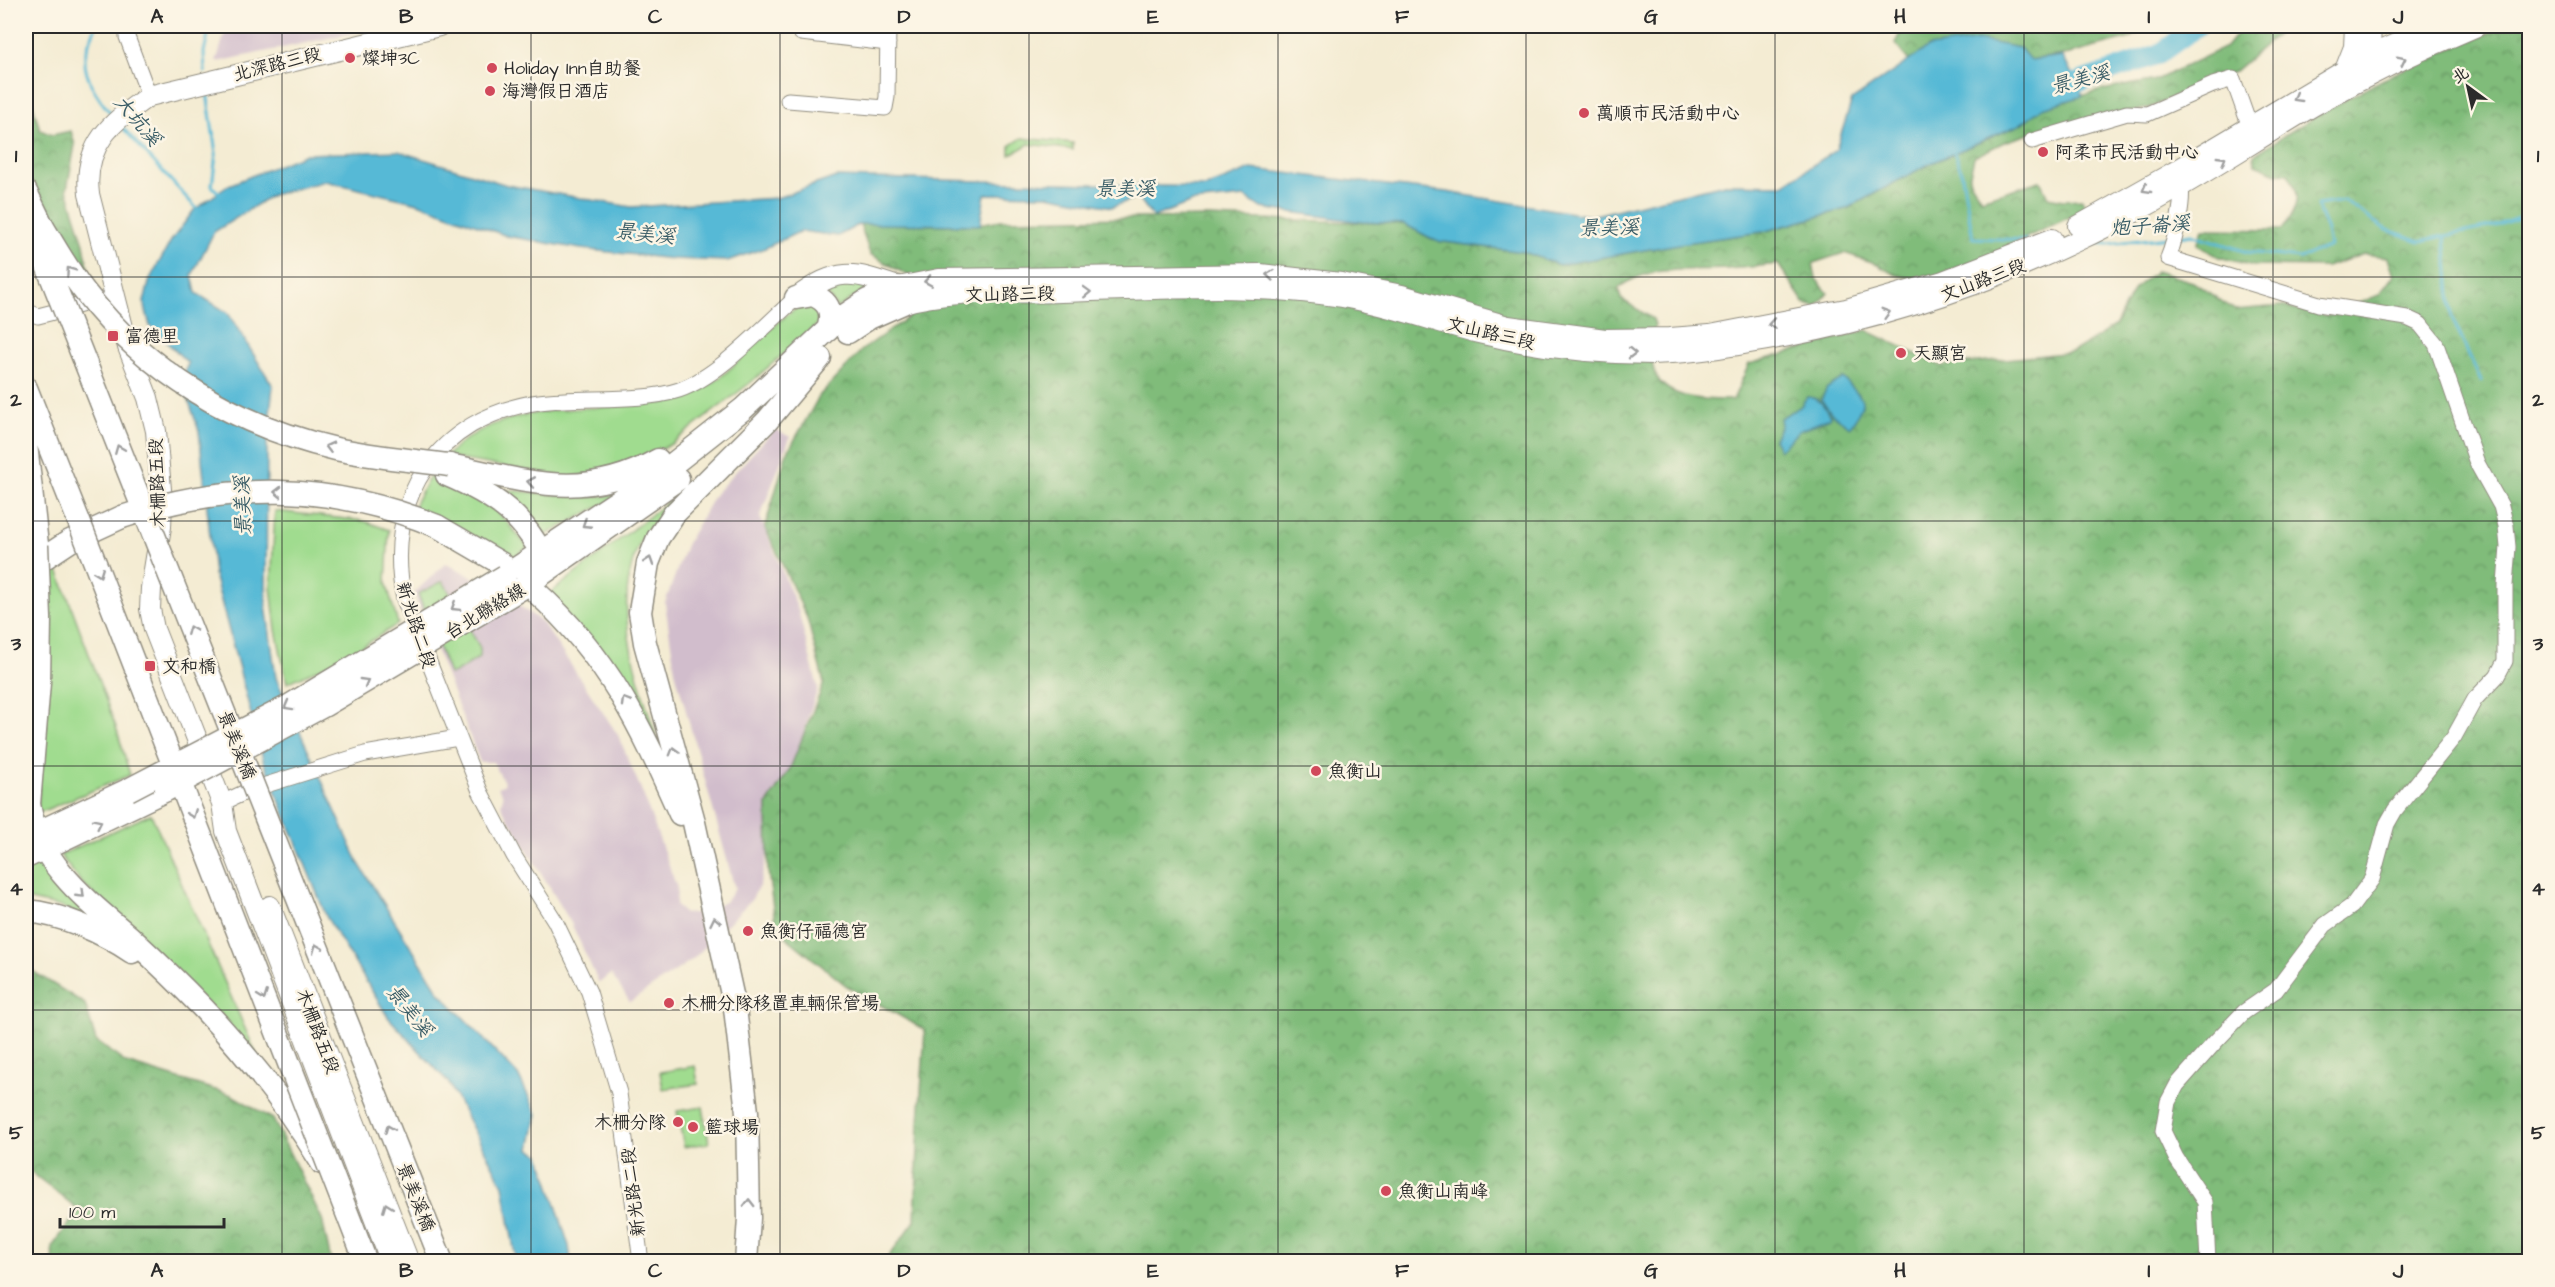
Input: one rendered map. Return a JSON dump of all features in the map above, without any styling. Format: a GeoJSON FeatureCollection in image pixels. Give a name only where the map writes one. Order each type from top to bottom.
{"type":"FeatureCollection","features":[{"type":"Feature","properties":{"kind":"highway"},"geometry":{"type":"LineString","coordinates":[[26,192],[33,222],[100,310],[142,352],[200,395],[257,425],[336,449],[533,482],[564,486],[600,484],[622,478],[662,458],[771,384]]}},
{"type":"Feature","properties":{"kind":"highway","name":"景美溪橋"},"geometry":{"type":"LineString","coordinates":[[33,222],[442,1262]]}},
{"type":"Feature","properties":{"kind":"highway"},"geometry":{"type":"LineString","coordinates":[[796,298],[805,294],[822,298],[831,310],[828,330]]}},
{"type":"Feature","properties":{"kind":"highway","name":"台北聯絡線"},"geometry":{"type":"LineString","coordinates":[[545,562],[668,468],[771,384],[828,330],[868,300],[901,295]]}},
{"type":"Feature","properties":{"kind":"highway","name":"台北聯絡線"},"geometry":{"type":"LineString","coordinates":[[33,844],[166,790],[325,705],[516,580],[658,494],[725,443],[857,325],[886,309],[901,295]]}},
{"type":"Feature","properties":{"kind":"highway"},"geometry":{"type":"LineString","coordinates":[[746,1262],[750,1218],[747,1112],[735,1008],[693,818],[645,643],[640,612],[642,588],[648,563],[658,538],[674,514],[766,421],[820,358]]}},
{"type":"Feature","properties":{"kind":"highway"},"geometry":{"type":"LineString","coordinates":[[26,388],[35,438],[40,618],[32,689],[29,793],[33,844],[67,880],[172,976],[203,1008],[269,1086],[322,1163],[365,1262]]}},
{"type":"Feature","properties":{"kind":"highway"},"geometry":{"type":"LineString","coordinates":[[35,438],[78,519],[365,1262]]}},
{"type":"Feature","properties":{"kind":"highway"},"geometry":{"type":"LineString","coordinates":[[447,469],[501,502],[526,527],[545,562]]}},
{"type":"Feature","properties":{"kind":"highway"},"geometry":{"type":"LineString","coordinates":[[26,570],[70,541],[122,517],[158,505],[218,494],[284,492],[356,500],[437,526],[553,608],[608,672],[630,710],[684,824],[708,889]]}},
{"type":"Feature","properties":{"kind":"highway","name":"台北聯絡線"},"geometry":{"type":"LineString","coordinates":[[33,844],[128,790],[289,706],[516,580]]}},
{"type":"Feature","properties":{"kind":"highway"},"geometry":{"type":"LineString","coordinates":[[26,911],[70,922],[101,934],[130,951],[203,1008]]}},
{"type":"Feature","properties":{"kind":"main road","name":"北深路三段"},"geometry":{"type":"LineString","coordinates":[[149,96],[439,26]]}},
{"type":"Feature","properties":{"kind":"main road"},"geometry":{"type":"LineString","coordinates":[[2347,78],[2354,47],[2355,26]]}},
{"type":"Feature","properties":{"kind":"main road"},"geometry":{"type":"LineString","coordinates":[[2369,76],[2371,26]]}},
{"type":"Feature","properties":{"kind":"main road"},"geometry":{"type":"LineString","coordinates":[[2400,26],[2428,28]]}},
{"type":"Feature","properties":{"kind":"main road"},"geometry":{"type":"LineString","coordinates":[[2178,178],[2250,127],[2347,78],[2369,76],[2477,26]]}},
{"type":"Feature","properties":{"kind":"main road"},"geometry":{"type":"LineString","coordinates":[[2178,178],[2347,78],[2368,56],[2428,28]]}},
{"type":"Feature","properties":{"kind":"main road","name":"木柵路五段"},"geometry":{"type":"LineString","coordinates":[[149,96],[123,114],[106,132],[90,159],[88,172],[89,194],[128,347],[151,410],[160,467],[161,527],[151,588],[152,619],[228,800],[409,1262]]}},
{"type":"Feature","properties":{"kind":"main road","name":"文山路三段"},"geometry":{"type":"LineString","coordinates":[[901,295],[939,279],[1260,274],[1341,283],[1402,296],[1508,326],[1605,339],[1689,344],[1710,335],[1848,316],[2057,243],[2127,208],[2178,178]]}},
{"type":"Feature","properties":{"kind":"main road","name":"新光路二段"},"geometry":{"type":"LineString","coordinates":[[796,298],[812,286],[840,275],[863,275],[901,295]]}},
{"type":"Feature","properties":{"kind":"main road","name":"木柵路五段"},"geometry":{"type":"LineString","coordinates":[[228,800],[226,831],[391,1262]]}},
{"type":"Feature","properties":{"kind":"street"},"geometry":{"type":"LineString","coordinates":[[127,26],[127,37],[149,96]]}},
{"type":"Feature","properties":{"kind":"street"},"geometry":{"type":"LineString","coordinates":[[788,100],[885,108],[888,26]]}},
{"type":"Feature","properties":{"kind":"street"},"geometry":{"type":"LineString","coordinates":[[801,33],[888,43]]}},
{"type":"Feature","properties":{"kind":"street"},"geometry":{"type":"LineString","coordinates":[[2032,141],[2127,113],[2147,114],[2213,85],[2233,79],[2250,127]]}},
{"type":"Feature","properties":{"kind":"street"},"geometry":{"type":"LineString","coordinates":[[2178,178],[2180,210],[2168,258],[2319,304],[2407,318],[2420,324],[2436,344],[2477,463],[2501,506],[2508,547],[2505,585],[2505,661],[2497,676],[2475,699],[2454,737],[2395,810],[2388,824],[2372,879],[2352,906],[2325,925],[2276,990],[2244,1012],[2216,1041],[2177,1085],[2168,1102],[2163,1131],[2176,1158],[2205,1202],[2208,1262]]}},
{"type":"Feature","properties":{"kind":"street"},"geometry":{"type":"LineString","coordinates":[[26,311],[38,316],[73,309],[115,295]]}},
{"type":"Feature","properties":{"kind":"street","name":"新光路二段"},"geometry":{"type":"LineString","coordinates":[[641,1262],[622,1109],[612,1063],[590,992],[555,921],[514,856],[487,807],[458,738],[410,617],[400,577],[401,528],[406,506],[428,466],[444,447],[462,432],[498,412],[540,402],[661,394],[690,386],[718,368],[796,298]]}},
{"type":"Feature","properties":{"kind":"street"},"geometry":{"type":"LineString","coordinates":[[228,800],[350,759],[390,749],[458,738]]}},
{"type":"Feature","properties":{"kind":"shaded area"},"geometry":{"type":"Polygon","coordinates":[[[227,26],[386,26],[216,62],[227,26]]]}},
{"type":"Feature","properties":{"kind":"shaded area"},"geometry":{"type":"Polygon","coordinates":[[[775,429],[790,437],[760,517],[798,610],[818,688],[777,813],[760,884],[752,899],[693,959],[630,1002],[611,974],[599,983],[571,923],[501,806],[503,796],[498,787],[505,784],[493,762],[480,762],[414,593],[446,563],[499,591],[542,622],[618,735],[643,794],[677,888],[676,905],[684,914],[703,912],[725,902],[735,889],[675,671],[665,603],[686,545],[715,494],[775,429]]]}},
{"type":"Feature","properties":{"kind":"green space"},"geometry":{"type":"Polygon","coordinates":[[[1903,26],[2151,26],[2130,38],[2070,54],[2030,60],[1929,47],[1909,61],[1895,44],[1903,26]]]}},
{"type":"Feature","properties":{"kind":"green space"},"geometry":{"type":"Polygon","coordinates":[[[2243,26],[2287,26],[2234,72],[2148,108],[2039,131],[2004,142],[1974,157],[1969,179],[1981,199],[2040,181],[2048,197],[2064,200],[2082,199],[2087,209],[1972,263],[1924,281],[1896,275],[1872,262],[1844,253],[1813,263],[1816,279],[1828,293],[1816,307],[1805,304],[1778,264],[1732,269],[1656,272],[1630,280],[1618,288],[1621,299],[1653,319],[1655,325],[1652,362],[1657,378],[1675,392],[1698,399],[1711,400],[1733,400],[1749,364],[1866,330],[1941,366],[2073,352],[2115,326],[2134,289],[2156,271],[2193,282],[2235,310],[2281,306],[2328,316],[2379,295],[2394,275],[2388,257],[2364,254],[2326,267],[2254,266],[2219,257],[2197,245],[2203,229],[2282,230],[2287,223],[2297,203],[2293,182],[2288,174],[2277,173],[2255,164],[2254,155],[2328,109],[2406,68],[2494,32],[2529,26],[2529,1261],[885,1261],[915,1221],[925,1030],[848,987],[776,929],[768,871],[767,804],[790,769],[824,683],[807,618],[765,527],[786,455],[820,395],[862,350],[941,294],[870,254],[860,224],[974,225],[1001,220],[1208,217],[1404,224],[1436,241],[1524,252],[1559,265],[1762,232],[1846,209],[1929,164],[2019,125],[2042,108],[2102,90],[2156,80],[2226,47],[2243,26]]]}},
{"type":"Feature","properties":{"kind":"green space"},"geometry":{"type":"Polygon","coordinates":[[[26,81],[40,130],[52,135],[71,131],[75,145],[67,189],[84,244],[90,279],[88,286],[26,184],[26,81]]]}},
{"type":"Feature","properties":{"kind":"green space"},"geometry":{"type":"Polygon","coordinates":[[[1022,138],[1073,143],[1073,150],[1029,144],[1010,155],[1010,146],[1022,138]]]}},
{"type":"Feature","properties":{"kind":"green space"},"geometry":{"type":"Polygon","coordinates":[[[851,282],[869,288],[837,308],[823,288],[851,282]]]}},
{"type":"Feature","properties":{"kind":"green space"},"geometry":{"type":"Polygon","coordinates":[[[805,303],[821,311],[819,323],[750,383],[671,444],[631,466],[571,478],[452,458],[528,547],[510,560],[412,511],[429,478],[449,453],[472,435],[497,423],[524,415],[663,403],[688,397],[720,378],[776,324],[805,303]]]}},
{"type":"Feature","properties":{"kind":"green space"},"geometry":{"type":"Polygon","coordinates":[[[695,481],[649,529],[638,547],[630,573],[627,600],[632,654],[663,759],[549,594],[695,481]]]}},
{"type":"Feature","properties":{"kind":"green space"},"geometry":{"type":"Polygon","coordinates":[[[507,490],[579,497],[621,495],[544,536],[525,508],[507,490]]]}},
{"type":"Feature","properties":{"kind":"green space"},"geometry":{"type":"Polygon","coordinates":[[[275,511],[364,521],[389,530],[386,582],[398,624],[347,656],[287,683],[276,630],[271,587],[275,511]]]}},
{"type":"Feature","properties":{"kind":"green space"},"geometry":{"type":"Polygon","coordinates":[[[46,538],[117,730],[130,775],[38,813],[46,538]]]}},
{"type":"Feature","properties":{"kind":"green space"},"geometry":{"type":"Polygon","coordinates":[[[443,581],[480,648],[480,657],[455,673],[449,674],[418,594],[443,581]]]}},
{"type":"Feature","properties":{"kind":"green space"},"geometry":{"type":"Polygon","coordinates":[[[151,814],[258,1058],[80,881],[60,855],[151,814]]]}},
{"type":"Feature","properties":{"kind":"green space"},"geometry":{"type":"Polygon","coordinates":[[[37,864],[105,928],[62,907],[26,899],[26,868],[37,864]]]}},
{"type":"Feature","properties":{"kind":"green space"},"geometry":{"type":"Polygon","coordinates":[[[26,967],[85,1004],[96,1041],[126,1063],[232,1095],[273,1119],[322,1219],[331,1261],[53,1261],[52,1247],[79,1210],[26,1168],[26,967]]]}},
{"type":"Feature","properties":{"kind":"green space"},"geometry":{"type":"Polygon","coordinates":[[[695,1066],[698,1084],[663,1089],[660,1072],[695,1066]]]}},
{"type":"Feature","properties":{"kind":"green space","name":"籃球場"},"geometry":{"type":"Polygon","coordinates":[[[703,1107],[709,1143],[684,1147],[677,1111],[703,1107]]]}},
{"type":"Feature","properties":{"kind":"water"},"geometry":{"type":"Polygon","coordinates":[[[1978,40],[2020,48],[2030,60],[2063,56],[2083,96],[2043,108],[2019,125],[1929,164],[1846,209],[1762,232],[1559,265],[1524,252],[1436,241],[1404,224],[1362,222],[1261,208],[1245,197],[1192,202],[1153,217],[1138,197],[1112,207],[1047,195],[985,194],[980,225],[860,224],[838,236],[801,231],[765,248],[727,261],[673,259],[581,249],[507,236],[418,203],[325,181],[272,195],[214,232],[192,275],[196,293],[228,313],[273,386],[267,439],[266,605],[276,678],[359,864],[439,992],[518,1075],[537,1114],[530,1149],[540,1155],[569,1246],[571,1261],[516,1261],[503,1185],[448,1082],[388,1017],[327,918],[264,763],[214,574],[199,431],[182,381],[188,363],[150,326],[144,302],[150,279],[171,241],[194,210],[229,185],[306,154],[398,151],[507,185],[631,207],[777,198],[836,177],[1206,187],[1251,169],[1447,192],[1591,216],[1725,184],[1783,185],[1836,150],[1852,100],[1929,47],[1978,40]]]}},
{"type":"Feature","properties":{"kind":"water"},"geometry":{"type":"Polygon","coordinates":[[[1843,378],[1862,401],[1860,410],[1850,427],[1832,414],[1821,400],[1827,388],[1843,378]]]}},
{"type":"Feature","properties":{"kind":"water"},"geometry":{"type":"Polygon","coordinates":[[[1807,397],[1821,403],[1831,416],[1830,418],[1799,431],[1780,450],[1774,439],[1781,425],[1780,418],[1800,407],[1807,397]]]}},
{"type":"Feature","properties":{"kind":"waterway","name":"大坑溪"},"geometry":{"type":"LineString","coordinates":[[96,26],[87,49],[85,65],[93,89],[113,116]]}},
{"type":"Feature","properties":{"kind":"waterway"},"geometry":{"type":"LineString","coordinates":[[205,72],[204,52],[210,26]]}},
{"type":"Feature","properties":{"kind":"waterway","name":"景美溪"},"geometry":{"type":"LineString","coordinates":[[2050,88],[2079,82],[2159,54],[2198,26]]}},
{"type":"Feature","properties":{"kind":"waterway"},"geometry":{"type":"LineString","coordinates":[[207,92],[216,154],[212,186],[220,194]]}},
{"type":"Feature","properties":{"kind":"waterway","name":"大坑溪"},"geometry":{"type":"LineString","coordinates":[[121,126],[197,209]]}},
{"type":"Feature","properties":{"kind":"waterway","name":"炮子崙溪"},"geometry":{"type":"LineString","coordinates":[[1953,150],[1961,170],[1973,238],[2026,240]]}},
{"type":"Feature","properties":{"kind":"waterway","name":"炮子崙溪"},"geometry":{"type":"LineString","coordinates":[[2179,236],[2192,234],[2247,252],[2300,258],[2330,246],[2317,205],[2344,201],[2385,229],[2420,241],[2495,226],[2530,214]]}},
{"type":"Feature","properties":{"kind":"waterway","name":"炮子崙溪"},"geometry":{"type":"LineString","coordinates":[[2092,243],[2108,244],[2169,237]]}},
{"type":"Feature","properties":{"kind":"waterway"},"geometry":{"type":"LineString","coordinates":[[2445,237],[2452,318],[2481,381]]}},
{"type":"Feature","properties":{"kind":"place","name":"燦坤3C"},"geometry":{"type":"Point","coordinates":[350,58]}},
{"type":"Feature","properties":{"kind":"place","name":"Holiday Inn自助餐"},"geometry":{"type":"Point","coordinates":[492,68]}},
{"type":"Feature","properties":{"kind":"place","name":"海灣假日酒店"},"geometry":{"type":"Point","coordinates":[490,91]}},
{"type":"Feature","properties":{"kind":"place","name":"萬順市民活動中心"},"geometry":{"type":"Point","coordinates":[1584,113]}},
{"type":"Feature","properties":{"kind":"place","name":"阿柔市民活動中心"},"geometry":{"type":"Point","coordinates":[2043,152]}},
{"type":"Feature","properties":{"kind":"place","name":"富德里"},"geometry":{"type":"Point","coordinates":[113,336]}},
{"type":"Feature","properties":{"kind":"place","name":"天顯宮"},"geometry":{"type":"Point","coordinates":[1901,353]}},
{"type":"Feature","properties":{"kind":"place","name":"文和橋"},"geometry":{"type":"Point","coordinates":[150,666]}},
{"type":"Feature","properties":{"kind":"place","name":"魚衡山"},"geometry":{"type":"Point","coordinates":[1316,771]}},
{"type":"Feature","properties":{"kind":"place","name":"魚衡仔福德宮"},"geometry":{"type":"Point","coordinates":[748,931]}},
{"type":"Feature","properties":{"kind":"place","name":"木柵分隊移置車輛保管場"},"geometry":{"type":"Point","coordinates":[669,1003]}},
{"type":"Feature","properties":{"kind":"place","name":"木柵分隊"},"geometry":{"type":"Point","coordinates":[678,1122]}},
{"type":"Feature","properties":{"kind":"place","name":"籃球場"},"geometry":{"type":"Point","coordinates":[693,1127]}},
{"type":"Feature","properties":{"kind":"place","name":"魚衡山南峰"},"geometry":{"type":"Point","coordinates":[1386,1191]}}]}
